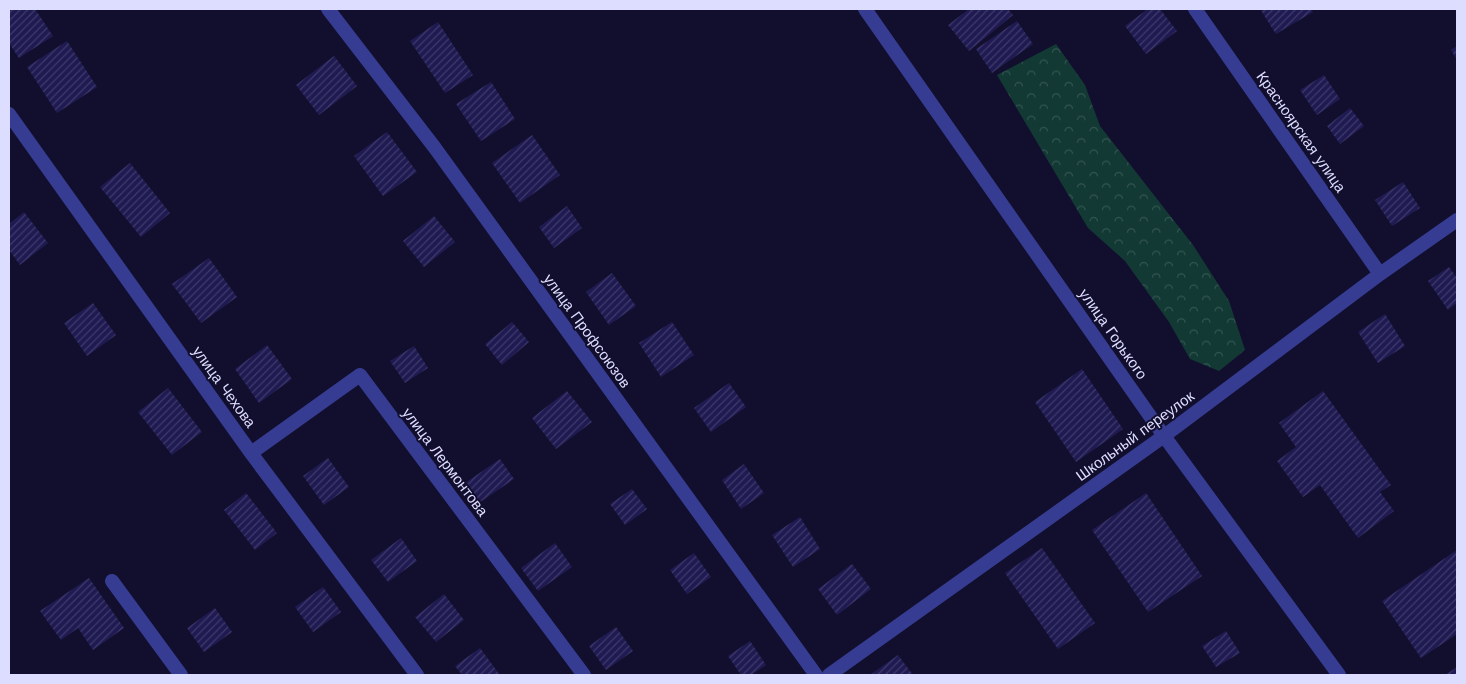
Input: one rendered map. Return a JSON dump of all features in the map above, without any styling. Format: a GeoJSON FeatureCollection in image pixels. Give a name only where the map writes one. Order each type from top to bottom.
{"type":"FeatureCollection","features":[{"type":"Feature","properties":{"kind":"street","name":"улица Профсоюзов"},"geometry":{"type":"LineString","coordinates":[[328,9],[435,148],[816,675]]}},
{"type":"Feature","properties":{"kind":"street","name":"улица Горького"},"geometry":{"type":"LineString","coordinates":[[865,9],[1164,436],[1339,675]]}},
{"type":"Feature","properties":{"kind":"street","name":"Красноярская улица"},"geometry":{"type":"LineString","coordinates":[[1196,9],[1380,274]]}},
{"type":"Feature","properties":{"kind":"street","name":"улица Чехова"},"geometry":{"type":"LineString","coordinates":[[9,114],[251,452],[417,675]]}},
{"type":"Feature","properties":{"kind":"street","name":"Школьный переулок"},"geometry":{"type":"LineString","coordinates":[[829,675],[1164,436],[1380,274],[1457,220]]}},
{"type":"Feature","properties":{"kind":"street","name":"улица Лермонтова"},"geometry":{"type":"LineString","coordinates":[[251,452],[360,375],[584,675]]}},
{"type":"Feature","properties":{"kind":"street"},"geometry":{"type":"LineString","coordinates":[[112,581],[181,675]]}},
{"type":"Feature","properties":{"kind":"green space"},"geometry":{"type":"Polygon","coordinates":[[[1056,44],[1085,85],[1100,126],[1193,245],[1229,301],[1245,350],[1219,371],[1190,359],[1169,322],[1125,261],[1088,228],[997,75],[1056,44]]]}},
{"type":"Feature","properties":{"kind":"building"},"geometry":{"type":"Polygon","coordinates":[[[9,9],[35,9],[53,36],[19,58],[9,43],[9,9]]]}},
{"type":"Feature","properties":{"kind":"building"},"geometry":{"type":"Polygon","coordinates":[[[969,9],[1008,9],[1013,15],[969,51],[948,25],[969,9]]]}},
{"type":"Feature","properties":{"kind":"building"},"geometry":{"type":"Polygon","coordinates":[[[1148,9],[1160,9],[1177,31],[1146,54],[1125,26],[1148,9]]]}},
{"type":"Feature","properties":{"kind":"building"},"geometry":{"type":"Polygon","coordinates":[[[1260,9],[1311,9],[1313,12],[1276,34],[1260,9]]]}},
{"type":"Feature","properties":{"kind":"building"},"geometry":{"type":"Polygon","coordinates":[[[1017,21],[1033,44],[992,73],[976,49],[1017,21]]]}},
{"type":"Feature","properties":{"kind":"building"},"geometry":{"type":"Polygon","coordinates":[[[438,22],[473,75],[445,93],[410,41],[438,22]]]}},
{"type":"Feature","properties":{"kind":"building"},"geometry":{"type":"Polygon","coordinates":[[[67,41],[97,87],[57,113],[27,67],[67,41]]]}},
{"type":"Feature","properties":{"kind":"building"},"geometry":{"type":"Polygon","coordinates":[[[1457,46],[1457,60],[1451,50],[1457,46]]]}},
{"type":"Feature","properties":{"kind":"building"},"geometry":{"type":"Polygon","coordinates":[[[334,56],[357,86],[319,115],[296,85],[334,56]]]}},
{"type":"Feature","properties":{"kind":"building"},"geometry":{"type":"Polygon","coordinates":[[[1324,75],[1340,99],[1317,115],[1300,90],[1324,75]]]}},
{"type":"Feature","properties":{"kind":"building"},"geometry":{"type":"Polygon","coordinates":[[[491,82],[515,119],[481,141],[456,104],[491,82]]]}},
{"type":"Feature","properties":{"kind":"building"},"geometry":{"type":"Polygon","coordinates":[[[1350,108],[1364,126],[1340,144],[1327,126],[1350,108]]]}},
{"type":"Feature","properties":{"kind":"building"},"geometry":{"type":"Polygon","coordinates":[[[387,132],[417,172],[383,196],[354,156],[387,132]]]}},
{"type":"Feature","properties":{"kind":"building"},"geometry":{"type":"Polygon","coordinates":[[[532,135],[560,175],[520,203],[492,163],[532,135]]]}},
{"type":"Feature","properties":{"kind":"building"},"geometry":{"type":"Polygon","coordinates":[[[130,163],[170,213],[141,237],[100,187],[130,163]]]}},
{"type":"Feature","properties":{"kind":"building"},"geometry":{"type":"Polygon","coordinates":[[[1403,182],[1420,208],[1392,226],[1375,200],[1403,182]]]}},
{"type":"Feature","properties":{"kind":"building"},"geometry":{"type":"Polygon","coordinates":[[[567,206],[582,228],[554,248],[539,227],[567,206]]]}},
{"type":"Feature","properties":{"kind":"building"},"geometry":{"type":"Polygon","coordinates":[[[24,212],[48,243],[20,265],[9,250],[9,224],[24,212]]]}},
{"type":"Feature","properties":{"kind":"building"},"geometry":{"type":"Polygon","coordinates":[[[434,216],[455,242],[424,267],[403,241],[434,216]]]}},
{"type":"Feature","properties":{"kind":"building"},"geometry":{"type":"Polygon","coordinates":[[[209,258],[237,297],[201,323],[172,284],[209,258]]]}},
{"type":"Feature","properties":{"kind":"building"},"geometry":{"type":"Polygon","coordinates":[[[1449,267],[1457,278],[1457,303],[1448,310],[1428,281],[1449,267]]]}},
{"type":"Feature","properties":{"kind":"building"},"geometry":{"type":"Polygon","coordinates":[[[612,273],[636,306],[609,325],[586,292],[612,273]]]}},
{"type":"Feature","properties":{"kind":"building"},"geometry":{"type":"Polygon","coordinates":[[[93,303],[116,335],[87,356],[64,323],[93,303]]]}},
{"type":"Feature","properties":{"kind":"building"},"geometry":{"type":"Polygon","coordinates":[[[1385,314],[1405,346],[1378,363],[1358,332],[1385,314]]]}},
{"type":"Feature","properties":{"kind":"building"},"geometry":{"type":"Polygon","coordinates":[[[512,322],[529,342],[502,365],[485,344],[512,322]]]}},
{"type":"Feature","properties":{"kind":"building"},"geometry":{"type":"Polygon","coordinates":[[[672,322],[694,355],[661,377],[639,343],[672,322]]]}},
{"type":"Feature","properties":{"kind":"building"},"geometry":{"type":"Polygon","coordinates":[[[267,345],[292,379],[259,403],[235,369],[267,345]]]}},
{"type":"Feature","properties":{"kind":"building"},"geometry":{"type":"Polygon","coordinates":[[[414,346],[428,368],[405,383],[390,361],[414,346]]]}},
{"type":"Feature","properties":{"kind":"building"},"geometry":{"type":"Polygon","coordinates":[[[1082,369],[1123,429],[1076,462],[1035,402],[1082,369]]]}},
{"type":"Feature","properties":{"kind":"building"},"geometry":{"type":"Polygon","coordinates":[[[729,383],[746,407],[711,432],[694,408],[729,383]]]}},
{"type":"Feature","properties":{"kind":"building"},"geometry":{"type":"Polygon","coordinates":[[[168,388],[202,432],[172,455],[138,412],[168,388]]]}},
{"type":"Feature","properties":{"kind":"building"},"geometry":{"type":"Polygon","coordinates":[[[567,391],[592,422],[556,449],[532,418],[567,391]]]}},
{"type":"Feature","properties":{"kind":"building"},"geometry":{"type":"Polygon","coordinates":[[[1323,391],[1391,485],[1380,492],[1394,511],[1358,538],[1320,485],[1303,497],[1277,461],[1296,447],[1279,423],[1323,391]]]}},
{"type":"Feature","properties":{"kind":"building"},"geometry":{"type":"Polygon","coordinates":[[[328,458],[349,487],[324,505],[303,476],[328,458]]]}},
{"type":"Feature","properties":{"kind":"building"},"geometry":{"type":"Polygon","coordinates":[[[500,459],[514,479],[479,503],[465,483],[500,459]]]}},
{"type":"Feature","properties":{"kind":"building"},"geometry":{"type":"Polygon","coordinates":[[[744,464],[764,493],[741,509],[722,480],[744,464]]]}},
{"type":"Feature","properties":{"kind":"building"},"geometry":{"type":"Polygon","coordinates":[[[632,489],[647,509],[625,525],[610,504],[632,489]]]}},
{"type":"Feature","properties":{"kind":"building"},"geometry":{"type":"Polygon","coordinates":[[[246,493],[277,533],[255,550],[224,510],[246,493]]]}},
{"type":"Feature","properties":{"kind":"building"},"geometry":{"type":"Polygon","coordinates":[[[1146,493],[1202,576],[1148,612],[1092,530],[1146,493]]]}},
{"type":"Feature","properties":{"kind":"building"},"geometry":{"type":"Polygon","coordinates":[[[800,517],[820,549],[793,567],[772,535],[800,517]]]}},
{"type":"Feature","properties":{"kind":"building"},"geometry":{"type":"Polygon","coordinates":[[[401,538],[417,561],[388,582],[371,560],[401,538]]]}},
{"type":"Feature","properties":{"kind":"building"},"geometry":{"type":"Polygon","coordinates":[[[555,543],[572,567],[538,591],[521,568],[555,543]]]}},
{"type":"Feature","properties":{"kind":"building"},"geometry":{"type":"Polygon","coordinates":[[[1042,548],[1095,623],[1058,649],[1005,573],[1042,548]]]}},
{"type":"Feature","properties":{"kind":"building"},"geometry":{"type":"Polygon","coordinates":[[[1457,550],[1457,634],[1421,658],[1382,601],[1457,550]]]}},
{"type":"Feature","properties":{"kind":"building"},"geometry":{"type":"Polygon","coordinates":[[[694,553],[711,577],[687,594],[670,570],[694,553]]]}},
{"type":"Feature","properties":{"kind":"building"},"geometry":{"type":"Polygon","coordinates":[[[852,564],[871,589],[837,615],[818,589],[852,564]]]}},
{"type":"Feature","properties":{"kind":"building"},"geometry":{"type":"Polygon","coordinates":[[[89,578],[124,628],[93,650],[78,628],[61,640],[40,611],[89,578]]]}},
{"type":"Feature","properties":{"kind":"building"},"geometry":{"type":"Polygon","coordinates":[[[323,587],[341,612],[313,632],[295,607],[323,587]]]}},
{"type":"Feature","properties":{"kind":"building"},"geometry":{"type":"Polygon","coordinates":[[[444,594],[464,620],[436,642],[415,617],[444,594]]]}},
{"type":"Feature","properties":{"kind":"building"},"geometry":{"type":"Polygon","coordinates":[[[215,608],[232,632],[204,652],[187,628],[215,608]]]}},
{"type":"Feature","properties":{"kind":"building"},"geometry":{"type":"Polygon","coordinates":[[[616,627],[633,651],[606,670],[589,646],[616,627]]]}},
{"type":"Feature","properties":{"kind":"building"},"geometry":{"type":"Polygon","coordinates":[[[1226,631],[1240,653],[1216,667],[1202,646],[1226,631]]]}},
{"type":"Feature","properties":{"kind":"building"},"geometry":{"type":"Polygon","coordinates":[[[750,641],[766,665],[751,675],[741,675],[728,656],[750,641]]]}},
{"type":"Feature","properties":{"kind":"building"},"geometry":{"type":"Polygon","coordinates":[[[480,648],[500,675],[462,675],[455,666],[480,648]]]}},
{"type":"Feature","properties":{"kind":"building"},"geometry":{"type":"Polygon","coordinates":[[[898,655],[913,675],[870,675],[898,655]]]}},
{"type":"Feature","properties":{"kind":"building"},"geometry":{"type":"Polygon","coordinates":[[[1457,667],[1457,675],[1445,675],[1457,667]]]}}]}
